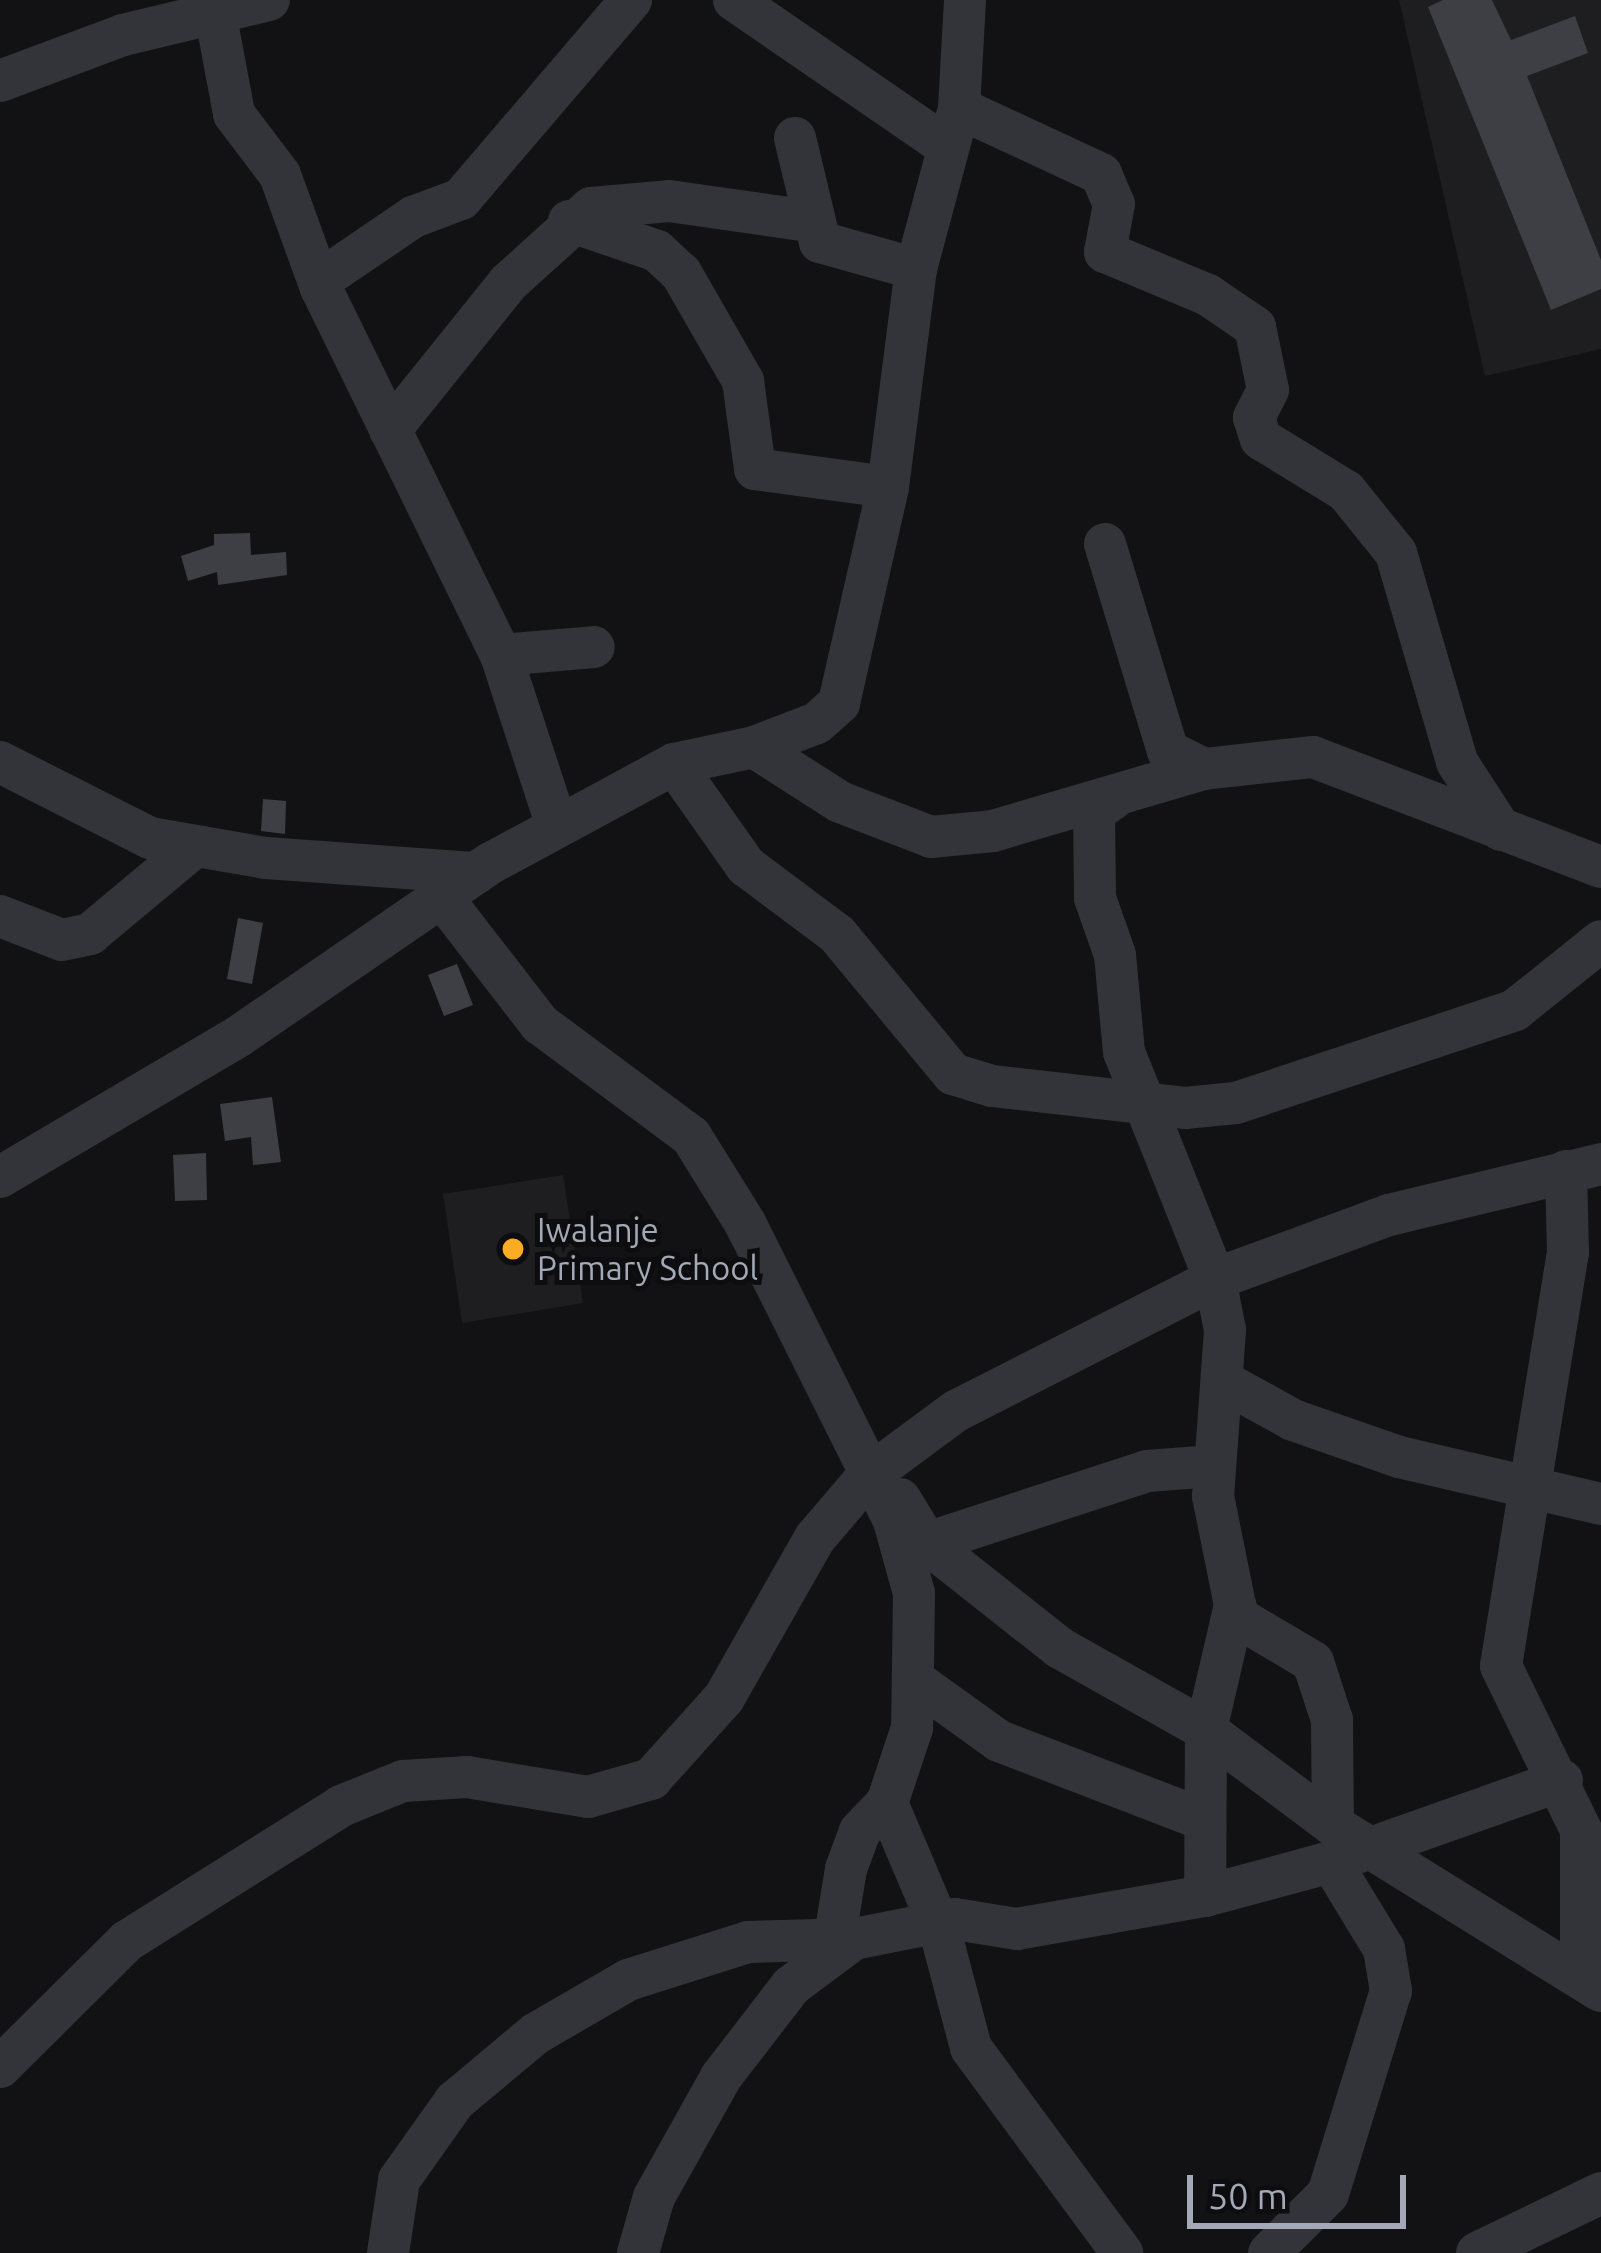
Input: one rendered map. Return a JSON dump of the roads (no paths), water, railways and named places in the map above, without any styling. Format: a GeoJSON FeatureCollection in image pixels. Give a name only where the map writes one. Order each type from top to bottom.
{"type":"FeatureCollection","features":[{"type":"Feature","properties":{"kind":"street"},"geometry":{"type":"LineString","coordinates":[[0,81],[199,9],[269,0]]}},
{"type":"Feature","properties":{"kind":"street"},"geometry":{"type":"LineString","coordinates":[[319,280],[413,217],[461,199],[631,0]]}},
{"type":"Feature","properties":{"kind":"street"},"geometry":{"type":"LineString","coordinates":[[734,0],[952,127],[1101,175],[1114,204],[1105,252],[1208,295],[1256,327],[1268,390],[1254,418],[1261,439],[1346,491],[1396,553],[1457,762],[1501,830]]}},
{"type":"Feature","properties":{"kind":"street"},"geometry":{"type":"LineString","coordinates":[[0,1177],[220,1048],[441,896],[557,826],[674,764],[754,747],[822,720],[844,694],[888,487],[916,268],[952,127],[965,0]]}},
{"type":"Feature","properties":{"kind":"street"},"geometry":{"type":"LineString","coordinates":[[199,9],[234,114],[280,175],[319,280],[501,655],[557,826]]}},
{"type":"Feature","properties":{"kind":"street"},"geometry":{"type":"LineString","coordinates":[[795,138],[808,220],[829,248],[916,268]]}},
{"type":"Feature","properties":{"kind":"street"},"geometry":{"type":"LineString","coordinates":[[390,430],[569,221],[634,200],[808,220]]}},
{"type":"Feature","properties":{"kind":"street"},"geometry":{"type":"LineString","coordinates":[[569,221],[657,251],[681,273],[743,381],[755,469],[888,487]]}},
{"type":"Feature","properties":{"kind":"street"},"geometry":{"type":"LineString","coordinates":[[1106,544],[1168,751],[1204,769]]}},
{"type":"Feature","properties":{"kind":"street"},"geometry":{"type":"LineString","coordinates":[[501,655],[594,646]]}},
{"type":"Feature","properties":{"kind":"street"},"geometry":{"type":"LineString","coordinates":[[754,747],[840,802],[920,836],[993,831],[1204,769],[1325,760],[1601,867]]}},
{"type":"Feature","properties":{"kind":"street"},"geometry":{"type":"LineString","coordinates":[[0,762],[119,826],[194,848],[476,873]]}},
{"type":"Feature","properties":{"kind":"street"},"geometry":{"type":"LineString","coordinates":[[674,764],[746,866],[837,934],[953,1074],[1150,1105],[1236,1103],[1435,1042],[1547,992],[1601,941]]}},
{"type":"Feature","properties":{"kind":"street"},"geometry":{"type":"LineString","coordinates":[[1114,798],[1094,812],[1095,898],[1115,955],[1124,1052],[1150,1105],[1215,1279],[1225,1382],[1214,1466],[1235,1605],[1240,1618],[1313,1662],[1334,1734],[1345,1845],[1384,1949],[1391,1991],[1328,2194],[1269,2253]]}},
{"type":"Feature","properties":{"kind":"street"},"geometry":{"type":"LineString","coordinates":[[0,916],[46,937],[90,934],[194,848]]}},
{"type":"Feature","properties":{"kind":"street"},"geometry":{"type":"LineString","coordinates":[[441,896],[530,1014],[691,1136],[736,1206],[874,1471],[894,1521],[914,1593],[917,1682],[887,1803],[860,1831],[845,1869],[836,1930],[854,1939]]}},
{"type":"Feature","properties":{"kind":"street"},"geometry":{"type":"LineString","coordinates":[[0,2067],[127,1941],[341,1806],[403,1780],[467,1778],[603,1797],[651,1779],[712,1714],[814,1538],[874,1471],[956,1411],[1215,1279],[1389,1215],[1584,1167],[1501,1666],[1562,1780],[1586,1857],[1581,1958],[1599,1989]]}},
{"type":"Feature","properties":{"kind":"street"},"geometry":{"type":"LineString","coordinates":[[1225,1382],[1293,1420],[1399,1457],[1601,1504]]}},
{"type":"Feature","properties":{"kind":"street"},"geometry":{"type":"LineString","coordinates":[[927,1543],[1147,1471],[1214,1466]]}},
{"type":"Feature","properties":{"kind":"street"},"geometry":{"type":"LineString","coordinates":[[874,1471],[927,1543],[1060,1648],[1206,1730],[1345,1845],[1599,1989]]}},
{"type":"Feature","properties":{"kind":"street"},"geometry":{"type":"LineString","coordinates":[[1204,1896],[1200,1818],[1206,1730],[1235,1605]]}},
{"type":"Feature","properties":{"kind":"street"},"geometry":{"type":"LineString","coordinates":[[917,1682],[999,1741],[1200,1818]]}},
{"type":"Feature","properties":{"kind":"street"},"geometry":{"type":"LineString","coordinates":[[388,2253],[392,2197],[421,2142],[455,2101],[564,2013],[708,1951],[854,1939],[938,1923],[1017,1929],[1204,1896],[1345,1845],[1562,1780]]}},
{"type":"Feature","properties":{"kind":"street"},"geometry":{"type":"LineString","coordinates":[[887,1803],[938,1923],[971,2048],[1122,2253]]}},
{"type":"Feature","properties":{"kind":"street"},"geometry":{"type":"LineString","coordinates":[[638,2253],[654,2197],[753,2031],[790,1986],[854,1939]]}},
{"type":"Feature","properties":{"kind":"street"},"geometry":{"type":"LineString","coordinates":[[1477,2253],[1601,2193]]}},
{"type":"Feature","properties":{"kind":"place","name":"Iwalanje Primary School"},"geometry":{"type":"Point","coordinates":[513,1249]}}]}
